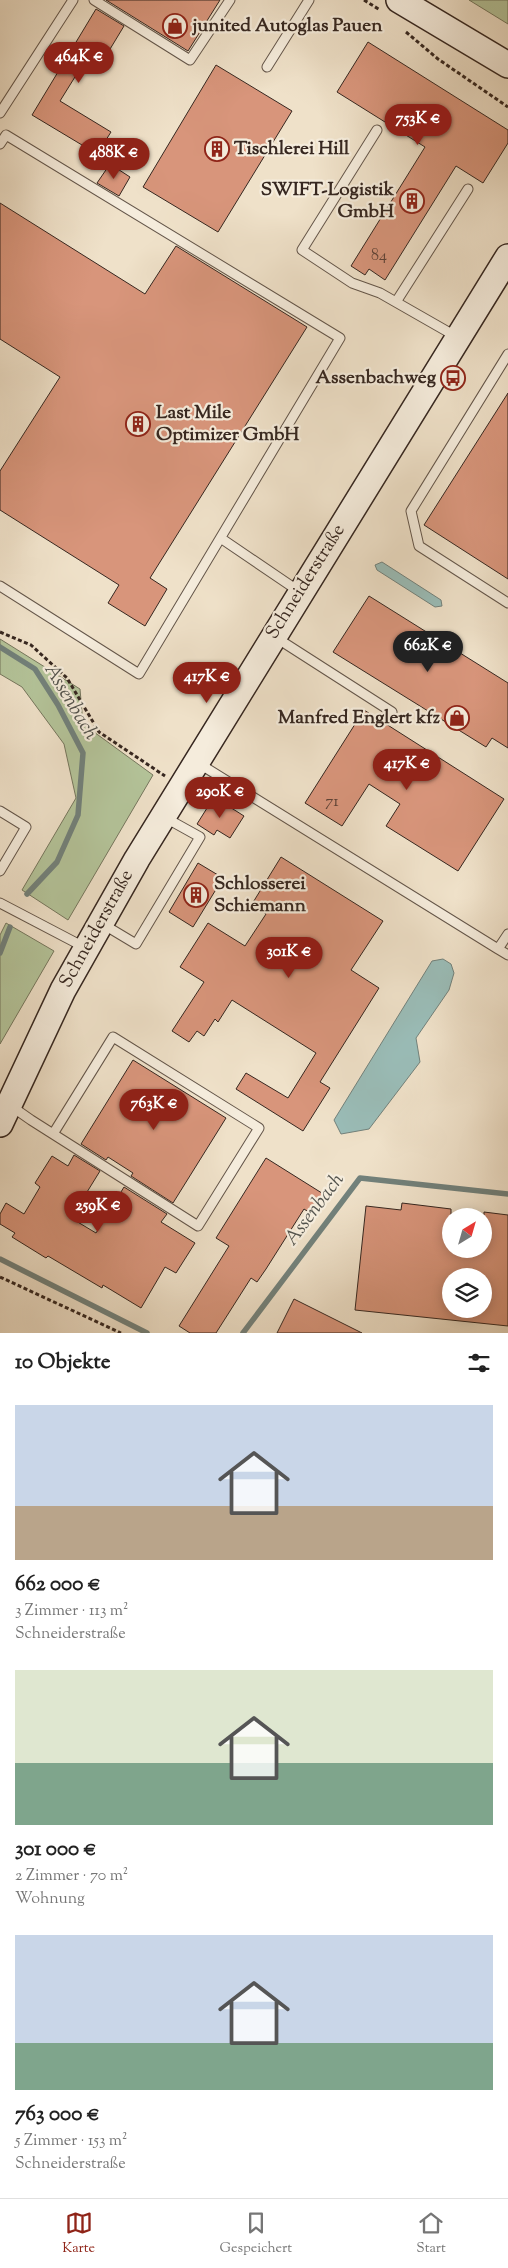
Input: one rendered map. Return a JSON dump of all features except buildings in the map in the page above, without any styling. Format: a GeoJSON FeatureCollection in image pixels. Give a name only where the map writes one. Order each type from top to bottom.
{"type":"FeatureCollection","features":[{"type":"Feature","properties":{"kind":"main road"},"geometry":{"type":"LineString","coordinates":[[392,7],[508,65]]}},
{"type":"Feature","properties":{"kind":"main road","name":"Schneiderstraße"},"geometry":{"type":"LineString","coordinates":[[4,1114],[63,990],[162,816],[508,257]]}},
{"type":"Feature","properties":{"kind":"lane"},"geometry":{"type":"LineString","coordinates":[[0,113],[72,0]]}},
{"type":"Feature","properties":{"kind":"lane"},"geometry":{"type":"LineString","coordinates":[[94,0],[190,60],[230,0]]}},
{"type":"Feature","properties":{"kind":"lane"},"geometry":{"type":"LineString","coordinates":[[268,67],[310,0]]}},
{"type":"Feature","properties":{"kind":"lane"},"geometry":{"type":"LineString","coordinates":[[377,130],[302,250],[352,283],[396,302],[458,337]]}},
{"type":"Feature","properties":{"kind":"lane"},"geometry":{"type":"LineString","coordinates":[[0,144],[6,135],[340,338],[222,539],[139,674],[0,586]]}},
{"type":"Feature","properties":{"kind":"lane"},"geometry":{"type":"LineString","coordinates":[[396,302],[468,189]]}},
{"type":"Feature","properties":{"kind":"lane"},"geometry":{"type":"LineString","coordinates":[[508,354],[411,511],[419,546],[508,603]]}},
{"type":"Feature","properties":{"kind":"lane"},"geometry":{"type":"LineString","coordinates":[[222,539],[300,592]]}},
{"type":"Feature","properties":{"kind":"lane"},"geometry":{"type":"LineString","coordinates":[[273,635],[392,712]]}},
{"type":"Feature","properties":{"kind":"lane"},"geometry":{"type":"LineString","coordinates":[[195,761],[508,955]]}},
{"type":"Feature","properties":{"kind":"lane"},"geometry":{"type":"LineString","coordinates":[[0,811],[26,827],[0,871]]}},
{"type":"Feature","properties":{"kind":"lane"},"geometry":{"type":"LineString","coordinates":[[100,922],[136,944],[200,837],[162,816]]}},
{"type":"Feature","properties":{"kind":"lane"},"geometry":{"type":"LineString","coordinates":[[0,903],[86,948]]}},
{"type":"Feature","properties":{"kind":"lane"},"geometry":{"type":"LineString","coordinates":[[498,949],[508,934]]}},
{"type":"Feature","properties":{"kind":"lane"},"geometry":{"type":"LineString","coordinates":[[4,1114],[53,1134],[198,1226],[259,1128],[113,1036],[53,1134]]}},
{"type":"Feature","properties":{"kind":"path"},"geometry":{"type":"LineString","coordinates":[[364,0],[392,7]]}},
{"type":"Feature","properties":{"kind":"path"},"geometry":{"type":"LineString","coordinates":[[400,27],[438,59],[508,107]]}},
{"type":"Feature","properties":{"kind":"path"},"geometry":{"type":"LineString","coordinates":[[0,632],[31,645],[67,678],[99,732],[180,786]]}},
{"type":"Feature","properties":{"kind":"path"},"geometry":{"type":"LineString","coordinates":[[0,1277],[121,1333]]}},
{"type":"Feature","properties":{"kind":"green space"},"geometry":{"type":"Polygon","coordinates":[[[469,0],[508,0],[508,24],[469,0]]]}},
{"type":"Feature","properties":{"kind":"green space"},"geometry":{"type":"Polygon","coordinates":[[[0,639],[80,689],[83,724],[153,775],[68,920],[22,890],[76,798],[64,744],[22,687],[0,674],[0,639]]]}},
{"type":"Feature","properties":{"kind":"green space"},"geometry":{"type":"Polygon","coordinates":[[[6,923],[54,951],[0,1044],[0,935],[6,923]]]}},
{"type":"Feature","properties":{"kind":"water"},"geometry":{"type":"Polygon","coordinates":[[[382,562],[441,600],[442,606],[435,607],[377,570],[375,565],[382,562]]]}},
{"type":"Feature","properties":{"kind":"water"},"geometry":{"type":"Polygon","coordinates":[[[443,959],[451,964],[454,973],[449,990],[416,1038],[420,1062],[369,1129],[341,1134],[334,1120],[432,961],[443,959]]]}},
{"type":"Feature","properties":{"kind":"waterway","name":"Assenbach"},"geometry":{"type":"LineString","coordinates":[[0,647],[35,669],[58,705],[83,753],[78,815],[57,862],[27,894]]}},
{"type":"Feature","properties":{"kind":"waterway","name":"Assenbach"},"geometry":{"type":"LineString","coordinates":[[0,953],[10,927]]}},
{"type":"Feature","properties":{"kind":"waterway","name":"Assenbach"},"geometry":{"type":"LineString","coordinates":[[243,1333],[360,1178],[508,1194]]}},
{"type":"Feature","properties":{"kind":"waterway","name":"Assenbach"},"geometry":{"type":"LineString","coordinates":[[0,1259],[147,1333]]}},
{"type":"Feature","properties":{"kind":"place","name":"junited Autoglas Pauen"},"geometry":{"type":"Point","coordinates":[175,26]}},
{"type":"Feature","properties":{"kind":"place","name":"Tischlerei Hill"},"geometry":{"type":"Point","coordinates":[217,149]}},
{"type":"Feature","properties":{"kind":"place","name":"SWIFT-Logistik GmbH"},"geometry":{"type":"Point","coordinates":[412,201]}},
{"type":"Feature","properties":{"kind":"place","name":"Assenbachweg"},"geometry":{"type":"Point","coordinates":[453,378]}},
{"type":"Feature","properties":{"kind":"place","name":"Last Mile Optimizer GmbH"},"geometry":{"type":"Point","coordinates":[138,424]}},
{"type":"Feature","properties":{"kind":"place","name":"Manfred Englert kfz"},"geometry":{"type":"Point","coordinates":[457,718]}},
{"type":"Feature","properties":{"kind":"place","name":"Schlosserei Schiemann"},"geometry":{"type":"Point","coordinates":[196,895]}}]}
